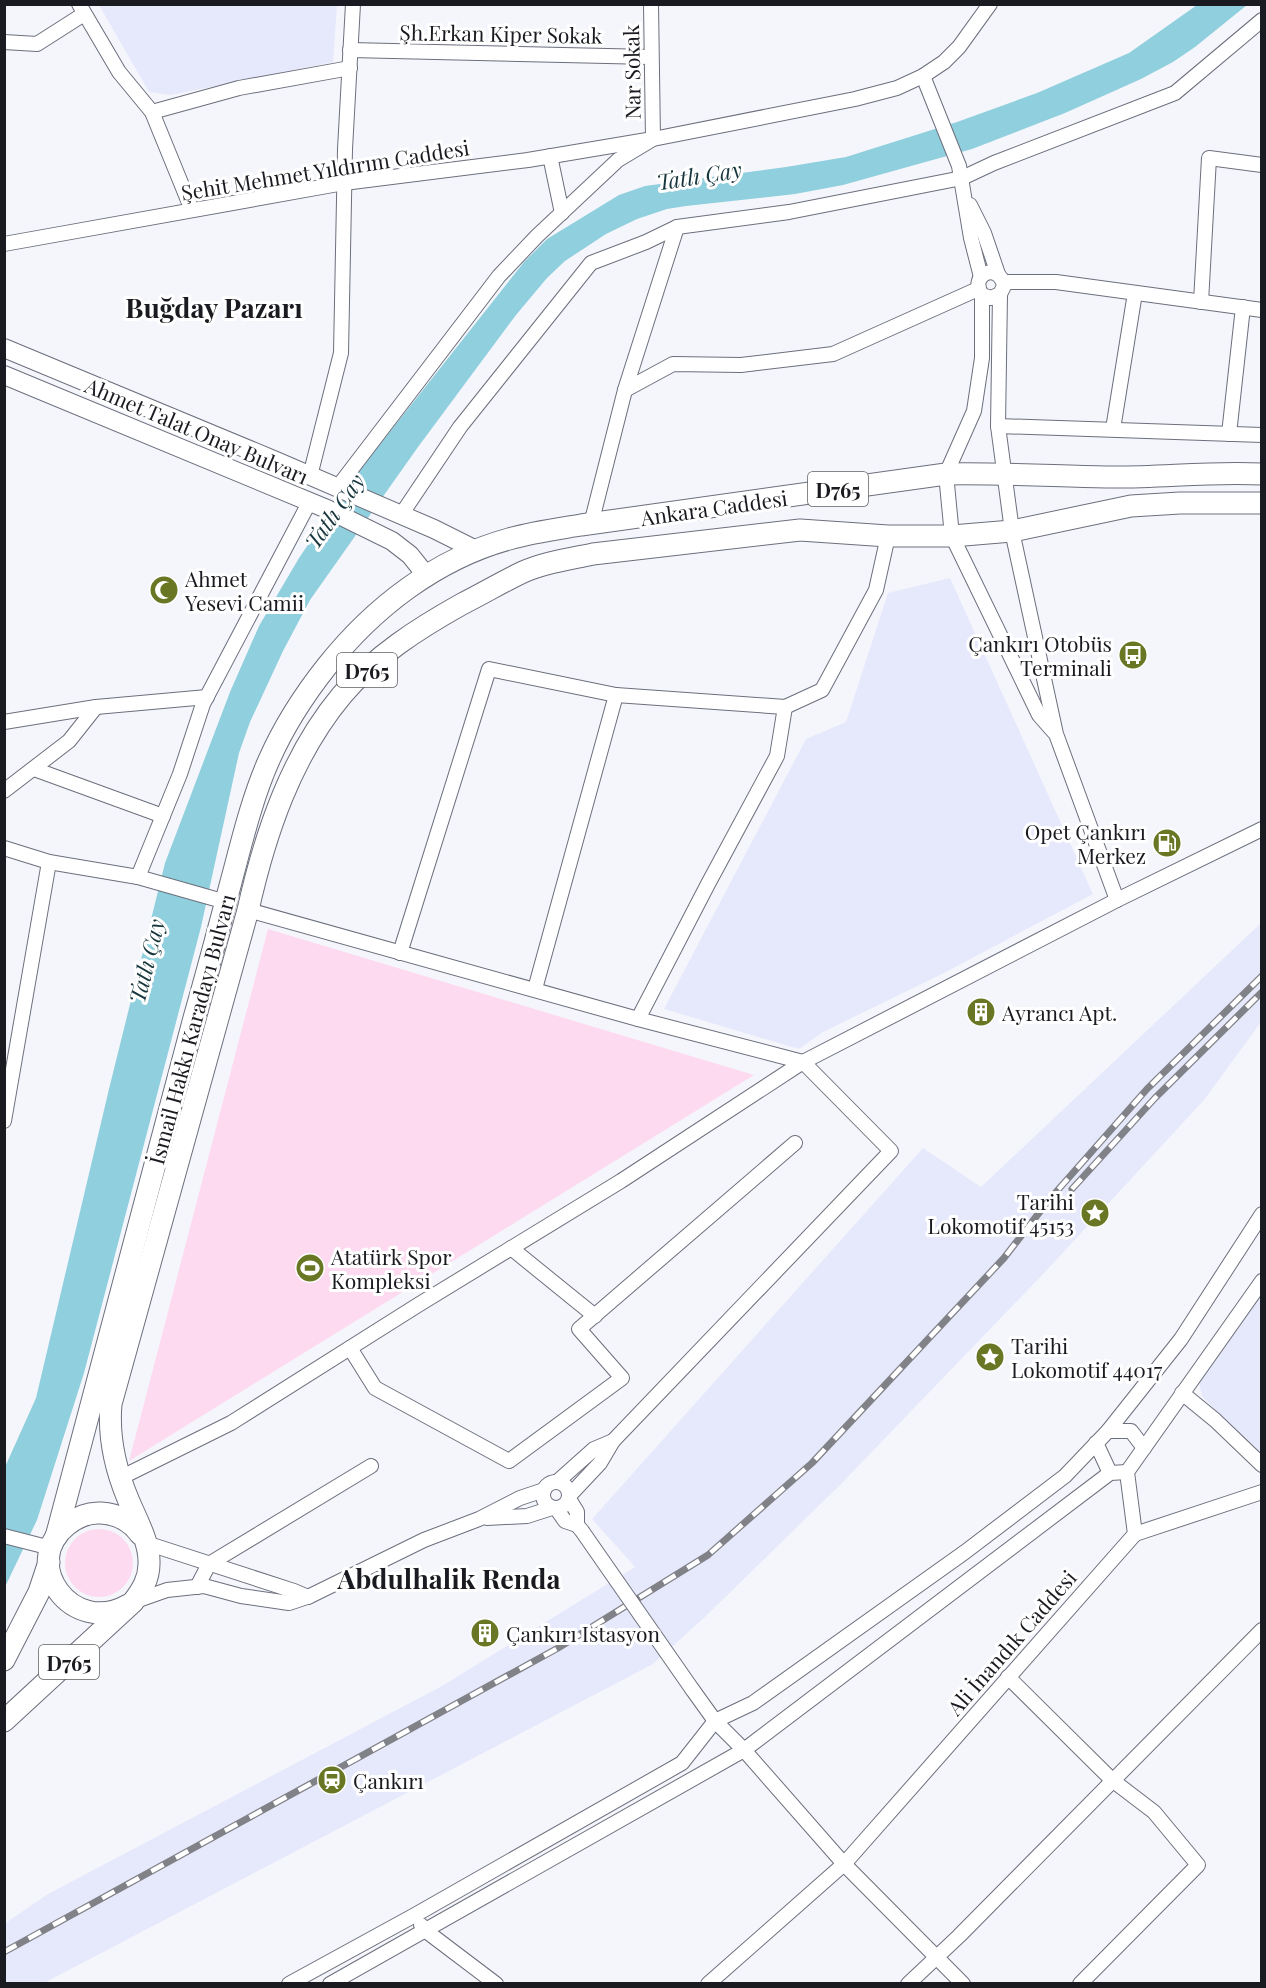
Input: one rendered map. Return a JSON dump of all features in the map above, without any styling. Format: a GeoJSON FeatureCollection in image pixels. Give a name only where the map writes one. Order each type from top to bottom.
{"type":"FeatureCollection","features":[{"type":"Feature","properties":{"kind":"highway","name":"Ankara Caddesi"},"geometry":{"type":"LineString","coordinates":[[426,576],[476,550],[537,532],[946,474],[1004,473],[1108,477],[1262,474]]}},
{"type":"Feature","properties":{"kind":"highway","name":"D765"},"geometry":{"type":"LineString","coordinates":[[146,1544],[120,1478],[111,1436],[111,1404],[248,910],[258,865],[274,816],[301,759],[324,719],[343,694],[374,664],[407,637],[524,572],[562,560],[594,554],[800,530],[888,536],[952,536],[1012,531],[1131,506],[1192,502],[1262,503]]}},
{"type":"Feature","properties":{"kind":"highway","name":"İsmail Hakkı Karadayı Bulvarı"},"geometry":{"type":"LineString","coordinates":[[4,1660],[13,1647],[39,1592],[47,1548],[133,1242],[220,900],[269,760],[293,715],[327,666],[389,602],[426,576]]}},
{"type":"Feature","properties":{"kind":"highway"},"geometry":{"type":"LineString","coordinates":[[96,1512],[108,1513],[130,1523],[146,1544],[150,1565],[147,1578],[133,1602],[111,1612],[85,1611],[73,1606],[63,1598],[50,1575],[47,1548],[63,1528],[84,1515],[96,1512]]}},
{"type":"Feature","properties":{"kind":"highway","name":"D765"},"geometry":{"type":"LineString","coordinates":[[4,1721],[133,1602]]}},
{"type":"Feature","properties":{"kind":"main road","name":"Ahmet Talat Onay Bulvarı"},"geometry":{"type":"LineString","coordinates":[[4,348],[394,512]]}},
{"type":"Feature","properties":{"kind":"main road","name":"Ahmet Talat Onay Bulvarı"},"geometry":{"type":"LineString","coordinates":[[4,375],[327,509],[402,548],[426,576]]}},
{"type":"Feature","properties":{"kind":"main road"},"geometry":{"type":"LineString","coordinates":[[394,512],[476,550]]}},
{"type":"Feature","properties":{"kind":"street"},"geometry":{"type":"LineString","coordinates":[[310,476],[341,353],[344,183],[353,4]]}},
{"type":"Feature","properties":{"kind":"street","name":"Nar Sokak"},"geometry":{"type":"LineString","coordinates":[[651,4],[653,139]]}},
{"type":"Feature","properties":{"kind":"street","name":"Şehit Mehmet Yıldırım Caddesi"},"geometry":{"type":"LineString","coordinates":[[4,244],[344,183],[550,156],[653,139],[855,99],[897,88],[944,62],[959,47],[990,4]]}},
{"type":"Feature","properties":{"kind":"street"},"geometry":{"type":"LineString","coordinates":[[4,42],[37,44],[82,9],[119,72],[152,112],[192,210]]}},
{"type":"Feature","properties":{"kind":"street"},"geometry":{"type":"LineString","coordinates":[[394,512],[591,263],[646,242],[677,227],[789,212],[994,163],[1175,93],[1262,20]]}},
{"type":"Feature","properties":{"kind":"street","name":"Şh.Erkan Kiper Sokak"},"geometry":{"type":"LineString","coordinates":[[350,50],[651,57]]}},
{"type":"Feature","properties":{"kind":"street"},"geometry":{"type":"LineString","coordinates":[[152,112],[239,88],[350,68]]}},
{"type":"Feature","properties":{"kind":"street"},"geometry":{"type":"LineString","coordinates":[[922,76],[943,124],[960,172],[980,287],[982,358],[974,411],[946,474],[952,536],[1039,715],[1056,734]]}},
{"type":"Feature","properties":{"kind":"street"},"geometry":{"type":"LineString","coordinates":[[339,489],[499,276],[618,160],[653,139]]}},
{"type":"Feature","properties":{"kind":"street"},"geometry":{"type":"LineString","coordinates":[[550,156],[562,213]]}},
{"type":"Feature","properties":{"kind":"street"},"geometry":{"type":"LineString","coordinates":[[1201,302],[1209,158],[1262,165]]}},
{"type":"Feature","properties":{"kind":"street"},"geometry":{"type":"LineString","coordinates":[[965,195],[984,233],[1001,284],[998,426],[1012,531],[1056,734],[1117,900]]}},
{"type":"Feature","properties":{"kind":"street"},"geometry":{"type":"LineString","coordinates":[[591,524],[626,390],[677,227]]}},
{"type":"Feature","properties":{"kind":"street"},"geometry":{"type":"LineString","coordinates":[[626,390],[673,364],[741,364],[833,354],[980,287],[989,272],[1001,284],[1056,282],[1262,310]]}},
{"type":"Feature","properties":{"kind":"street"},"geometry":{"type":"LineString","coordinates":[[980,287],[991,298],[1001,284]]}},
{"type":"Feature","properties":{"kind":"street"},"geometry":{"type":"LineString","coordinates":[[1113,429],[1135,293]]}},
{"type":"Feature","properties":{"kind":"street"},"geometry":{"type":"LineString","coordinates":[[1229,434],[1243,307]]}},
{"type":"Feature","properties":{"kind":"street"},"geometry":{"type":"LineString","coordinates":[[998,426],[1262,435]]}},
{"type":"Feature","properties":{"kind":"street"},"geometry":{"type":"LineString","coordinates":[[138,877],[207,697],[255,601],[310,501]]}},
{"type":"Feature","properties":{"kind":"street"},"geometry":{"type":"LineString","coordinates":[[400,953],[489,669],[616,695],[785,707],[822,690],[876,590],[888,536]]}},
{"type":"Feature","properties":{"kind":"street"},"geometry":{"type":"LineString","coordinates":[[535,989],[616,695]]}},
{"type":"Feature","properties":{"kind":"street"},"geometry":{"type":"LineString","coordinates":[[4,722],[96,707],[207,697]]}},
{"type":"Feature","properties":{"kind":"street"},"geometry":{"type":"LineString","coordinates":[[4,791],[69,741],[96,707]]}},
{"type":"Feature","properties":{"kind":"street"},"geometry":{"type":"LineString","coordinates":[[638,1019],[777,756],[785,707]]}},
{"type":"Feature","properties":{"kind":"street"},"geometry":{"type":"LineString","coordinates":[[34,769],[163,816]]}},
{"type":"Feature","properties":{"kind":"street"},"geometry":{"type":"LineString","coordinates":[[120,1478],[231,1423],[621,1181],[804,1062],[1117,900],[1262,829]]}},
{"type":"Feature","properties":{"kind":"street"},"geometry":{"type":"LineString","coordinates":[[4,848],[49,862],[138,877],[220,900]]}},
{"type":"Feature","properties":{"kind":"street"},"geometry":{"type":"LineString","coordinates":[[4,1121],[6,1094],[49,862]]}},
{"type":"Feature","properties":{"kind":"street"},"geometry":{"type":"LineString","coordinates":[[248,910],[638,1019],[804,1062],[891,1150],[613,1441],[600,1463],[569,1497],[564,1506],[527,1516],[479,1519]]}},
{"type":"Feature","properties":{"kind":"street"},"geometry":{"type":"LineString","coordinates":[[350,1348],[375,1388],[509,1461],[622,1378],[579,1329],[795,1143]]}},
{"type":"Feature","properties":{"kind":"street"},"geometry":{"type":"LineString","coordinates":[[289,1983],[414,1916],[682,1764],[715,1721],[753,1703],[964,1552],[1065,1476],[1108,1431],[1181,1339],[1262,1214]]}},
{"type":"Feature","properties":{"kind":"street"},"geometry":{"type":"LineString","coordinates":[[511,1248],[595,1316]]}},
{"type":"Feature","properties":{"kind":"street"},"geometry":{"type":"LineString","coordinates":[[1262,1281],[1127,1472],[1135,1534],[1262,1492]]}},
{"type":"Feature","properties":{"kind":"street"},"geometry":{"type":"LineString","coordinates":[[1182,1393],[1215,1420],[1262,1465]]}},
{"type":"Feature","properties":{"kind":"street"},"geometry":{"type":"LineString","coordinates":[[1108,1431],[1131,1431],[1144,1448]]}},
{"type":"Feature","properties":{"kind":"street"},"geometry":{"type":"LineString","coordinates":[[133,1602],[166,1590],[204,1586],[241,1596],[289,1603],[308,1598],[424,1540],[479,1519],[520,1498],[544,1490],[547,1486],[557,1482],[594,1449],[613,1441]]}},
{"type":"Feature","properties":{"kind":"street"},"geometry":{"type":"LineString","coordinates":[[1096,1443],[1110,1473]]}},
{"type":"Feature","properties":{"kind":"street"},"geometry":{"type":"LineString","coordinates":[[197,1587],[209,1564],[371,1466]]}},
{"type":"Feature","properties":{"kind":"street"},"geometry":{"type":"LineString","coordinates":[[330,1983],[744,1750],[1110,1473],[1127,1472]]}},
{"type":"Feature","properties":{"kind":"street"},"geometry":{"type":"LineString","coordinates":[[557,1482],[566,1487],[577,1512],[580,1528],[715,1721],[744,1750],[844,1864],[963,1983]]}},
{"type":"Feature","properties":{"kind":"street"},"geometry":{"type":"LineString","coordinates":[[544,1490],[544,1500],[565,1521],[580,1528]]}},
{"type":"Feature","properties":{"kind":"street","name":"Ali İnandık Caddesi"},"geometry":{"type":"LineString","coordinates":[[708,1983],[844,1864],[1135,1534]]}},
{"type":"Feature","properties":{"kind":"street"},"geometry":{"type":"LineString","coordinates":[[4,1536],[47,1548]]}},
{"type":"Feature","properties":{"kind":"street"},"geometry":{"type":"LineString","coordinates":[[146,1544],[294,1591],[308,1598]]}},
{"type":"Feature","properties":{"kind":"street"},"geometry":{"type":"LineString","coordinates":[[908,1983],[937,1957],[1262,1630]]}},
{"type":"Feature","properties":{"kind":"street"},"geometry":{"type":"LineString","coordinates":[[1008,1677],[1112,1780],[1154,1812],[1198,1865],[1080,1983]]}},
{"type":"Feature","properties":{"kind":"street"},"geometry":{"type":"LineString","coordinates":[[414,1916],[426,1931],[496,1983]]}},
{"type":"Feature","properties":{"kind":"shaded area"},"geometry":{"type":"Polygon","coordinates":[[[99,5],[337,5],[333,62],[171,95],[149,92],[99,5]]]}},
{"type":"Feature","properties":{"kind":"shaded area"},"geometry":{"type":"Polygon","coordinates":[[[950,578],[1093,894],[944,973],[823,1032],[799,1049],[664,1009],[806,739],[846,722],[888,593],[950,578]]]}},
{"type":"Feature","properties":{"kind":"shaded area"},"geometry":{"type":"Polygon","coordinates":[[[1261,923],[1261,1022],[1204,1100],[1045,1272],[841,1484],[706,1616],[653,1664],[44,1983],[5,1983],[4,1924],[48,1894],[442,1686],[635,1567],[592,1519],[923,1148],[981,1187],[1261,923]]]}},
{"type":"Feature","properties":{"kind":"shaded area","name":"Atatürk Spor Kompleksi"},"geometry":{"type":"Polygon","coordinates":[[[268,929],[754,1075],[129,1461],[268,929]]]}},
{"type":"Feature","properties":{"kind":"shaded area"},"geometry":{"type":"Polygon","coordinates":[[[1261,1296],[1261,1455],[1202,1396],[1199,1383],[1261,1296]]]}},
{"type":"Feature","properties":{"kind":"shaded area"},"geometry":{"type":"Polygon","coordinates":[[[99,1529],[112,1532],[123,1539],[130,1550],[133,1563],[130,1576],[123,1587],[112,1594],[99,1597],[86,1594],[75,1587],[68,1576],[65,1563],[68,1550],[75,1539],[86,1532],[99,1529]]]}},
{"type":"Feature","properties":{"kind":"water","name":"Tatlı Çay"},"geometry":{"type":"Polygon","coordinates":[[[1197,5],[1247,5],[1195,47],[1141,79],[1065,113],[972,149],[843,185],[795,194],[667,209],[637,219],[606,234],[565,261],[547,278],[516,315],[418,447],[310,600],[250,722],[239,753],[201,927],[84,1373],[37,1520],[5,1587],[5,1467],[36,1398],[165,863],[230,692],[259,626],[299,558],[351,481],[524,262],[547,239],[619,195],[645,186],[846,157],[957,122],[1037,93],[1129,53],[1197,5]]]}},
{"type":"Feature","properties":{"kind":"railway"},"geometry":{"type":"LineString","coordinates":[[4,1952],[558,1648],[708,1555],[812,1463],[1004,1258],[1049,1200],[1147,1089],[1262,976]]}},
{"type":"Feature","properties":{"kind":"railway"},"geometry":{"type":"LineString","coordinates":[[1072,1189],[1155,1098],[1262,992]]}},
{"type":"Feature","properties":{"kind":"place","name":"Ahmet Yesevi Camii"},"geometry":{"type":"Point","coordinates":[164,590]}},
{"type":"Feature","properties":{"kind":"place","name":"Çankırı Otobüs Terminali"},"geometry":{"type":"Point","coordinates":[1133,655]}},
{"type":"Feature","properties":{"kind":"place","name":"Opet Çankırı Merkez"},"geometry":{"type":"Point","coordinates":[1167,843]}},
{"type":"Feature","properties":{"kind":"place","name":"Ayrancı Apt."},"geometry":{"type":"Point","coordinates":[981,1012]}},
{"type":"Feature","properties":{"kind":"place","name":"Tarihi Lokomotif 45153"},"geometry":{"type":"Point","coordinates":[1095,1213]}},
{"type":"Feature","properties":{"kind":"place","name":"Atatürk Spor Kompleksi"},"geometry":{"type":"Point","coordinates":[310,1268]}},
{"type":"Feature","properties":{"kind":"place","name":"Tarihi Lokomotif 44017"},"geometry":{"type":"Point","coordinates":[990,1357]}},
{"type":"Feature","properties":{"kind":"place","name":"Çankırı Istasyon"},"geometry":{"type":"Point","coordinates":[485,1633]}},
{"type":"Feature","properties":{"kind":"place","name":"Çankırı"},"geometry":{"type":"Point","coordinates":[332,1780]}},
{"type":"Feature","properties":{"kind":"district","name":"Buğday Pazarı"},"geometry":{"type":"Point","coordinates":[214,307]}},
{"type":"Feature","properties":{"kind":"district","name":"Abdulhalik Renda"},"geometry":{"type":"Point","coordinates":[449,1578]}}]}
